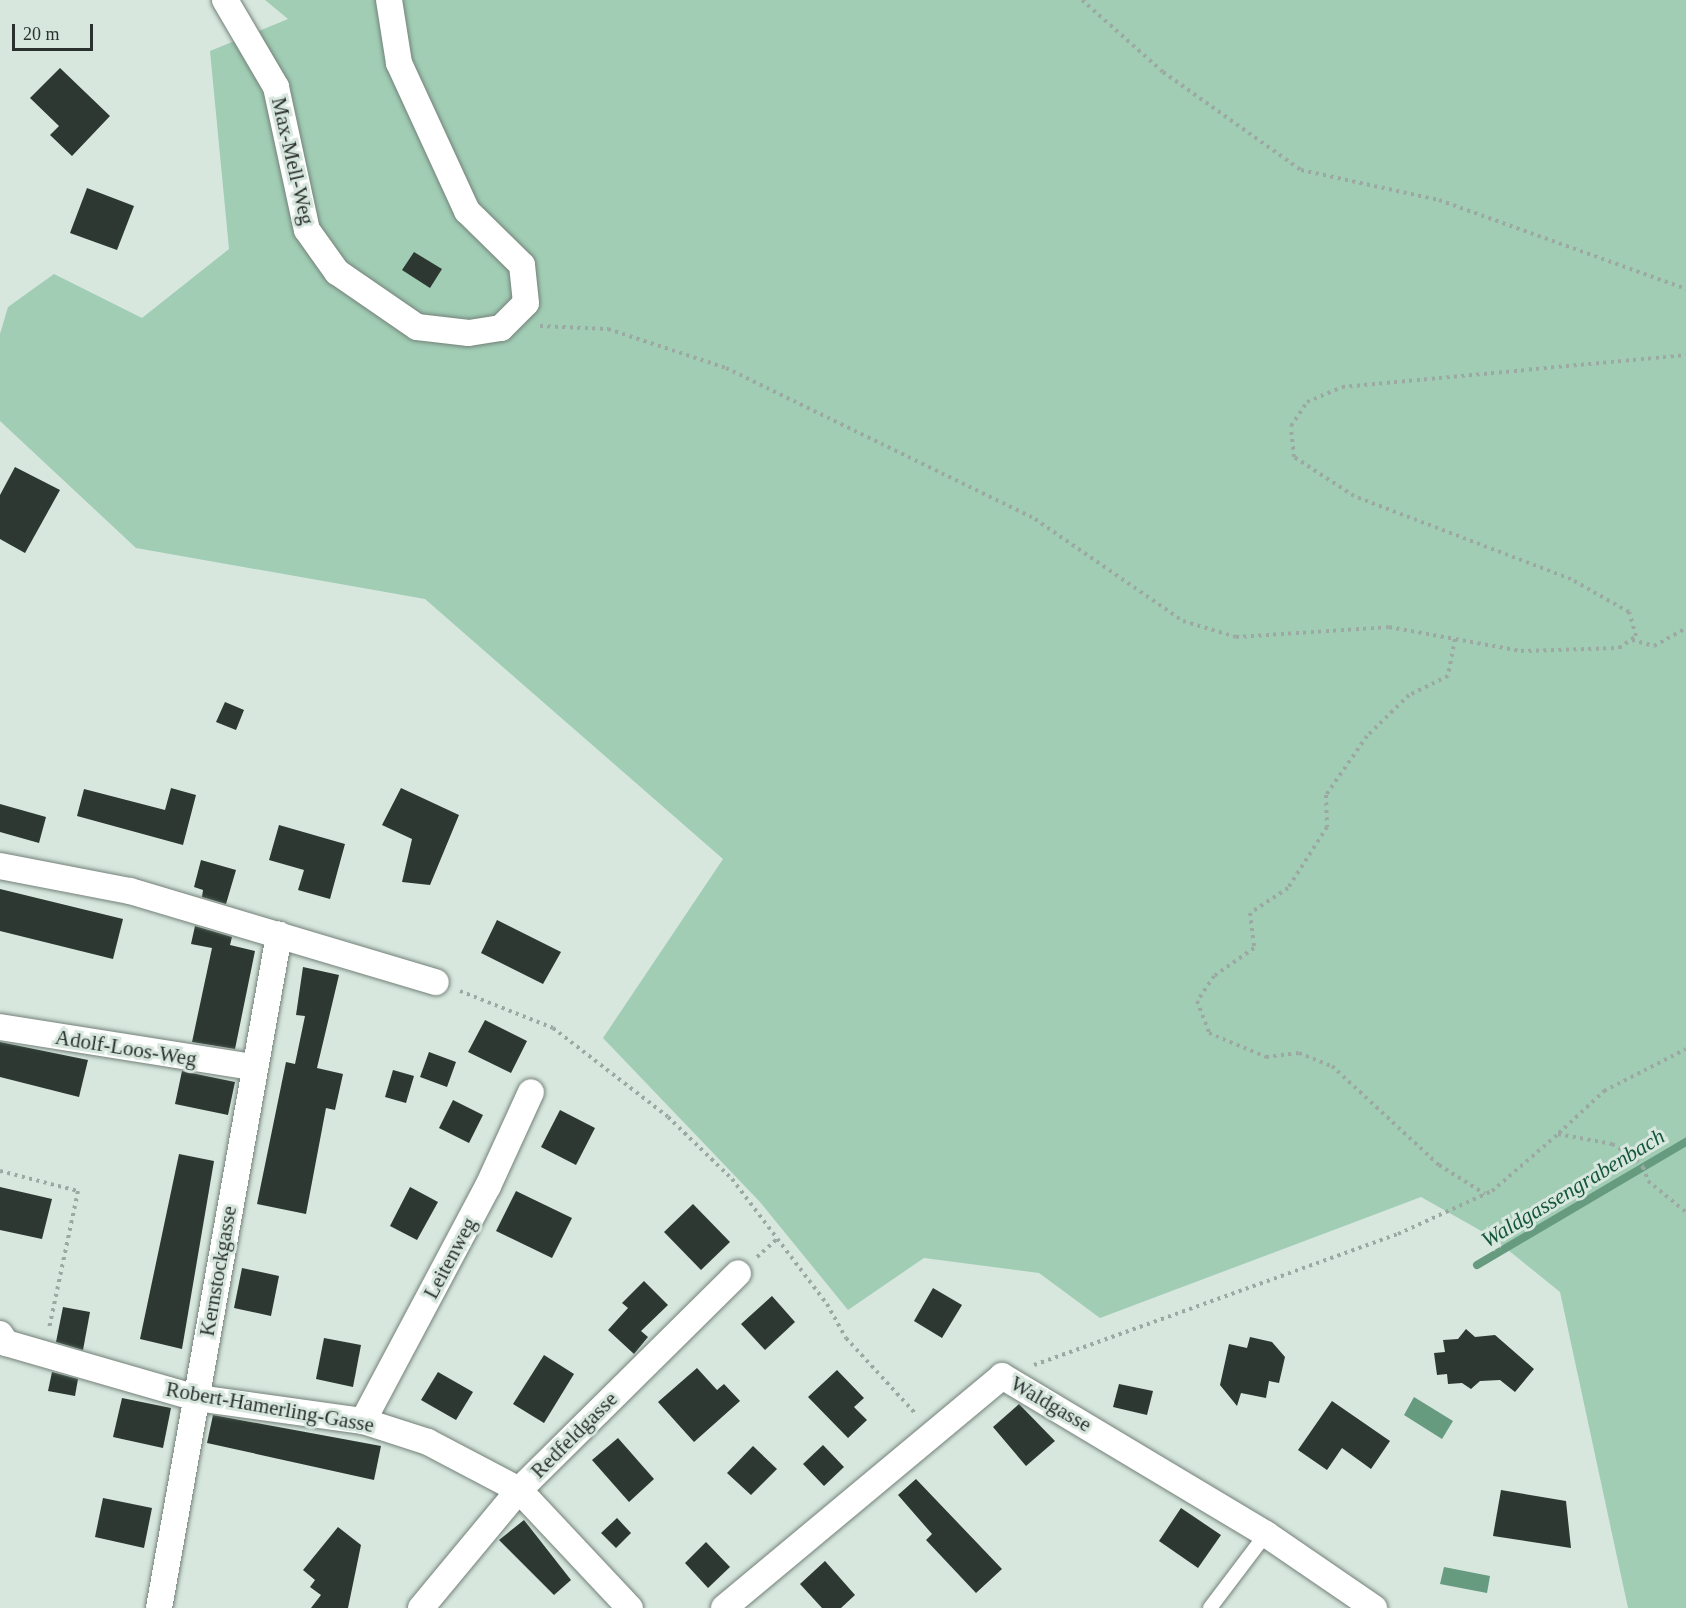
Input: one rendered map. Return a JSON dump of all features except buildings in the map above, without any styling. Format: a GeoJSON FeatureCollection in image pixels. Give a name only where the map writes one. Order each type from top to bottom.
{"type":"FeatureCollection","features":[{"type":"Feature","properties":{"kind":"street","name":"Max-Mell-Weg"},"geometry":{"type":"LineString","coordinates":[[225,0],[276,87],[307,230],[337,272],[417,327],[469,333],[501,328]]}},
{"type":"Feature","properties":{"kind":"street"},"geometry":{"type":"LineString","coordinates":[[388,0],[399,63],[467,211],[522,264],[526,303],[501,328]]}},
{"type":"Feature","properties":{"kind":"street"},"geometry":{"type":"LineString","coordinates":[[0,866],[130,891],[436,982]]}},
{"type":"Feature","properties":{"kind":"street","name":"Kernstockgasse"},"geometry":{"type":"LineString","coordinates":[[159,1608],[253,1067],[279,935]]}},
{"type":"Feature","properties":{"kind":"street","name":"Adolf-Loos-Weg"},"geometry":{"type":"LineString","coordinates":[[0,1027],[253,1067]]}},
{"type":"Feature","properties":{"kind":"street","name":"Leitenweg"},"geometry":{"type":"LineString","coordinates":[[363,1421],[488,1186],[531,1092]]}},
{"type":"Feature","properties":{"kind":"street","name":"Redfeldgasse"},"geometry":{"type":"LineString","coordinates":[[421,1608],[519,1490],[738,1273]]}},
{"type":"Feature","properties":{"kind":"street","name":"Robert-Hamerling-Gasse"},"geometry":{"type":"LineString","coordinates":[[2,1342],[197,1398],[363,1421],[428,1442],[519,1490],[630,1608]]}},
{"type":"Feature","properties":{"kind":"street","name":"Waldgasse"},"geometry":{"type":"LineString","coordinates":[[724,1608],[1002,1376],[1266,1534],[1374,1608]]}},
{"type":"Feature","properties":{"kind":"lane"},"geometry":{"type":"LineString","coordinates":[[1210,1608],[1266,1534]]}},
{"type":"Feature","properties":{"kind":"path"},"geometry":{"type":"LineString","coordinates":[[1082,0],[1163,72],[1300,170],[1438,200],[1686,289]]}},
{"type":"Feature","properties":{"kind":"path"},"geometry":{"type":"LineString","coordinates":[[501,328],[608,329],[726,368],[1035,519],[1183,621],[1236,637],[1389,627],[1521,651],[1619,648],[1636,636],[1629,612],[1571,579],[1354,496],[1294,457],[1291,426],[1308,402],[1342,387],[1686,356]]}},
{"type":"Feature","properties":{"kind":"path"},"geometry":{"type":"LineString","coordinates":[[1631,640],[1654,646],[1686,628]]}},
{"type":"Feature","properties":{"kind":"path"},"geometry":{"type":"LineString","coordinates":[[1455,639],[1448,676],[1409,695],[1366,736],[1326,795],[1327,826],[1288,888],[1250,913],[1254,948],[1214,976],[1197,1001],[1209,1033],[1266,1057],[1299,1053],[1332,1066],[1439,1165],[1485,1194]]}},
{"type":"Feature","properties":{"kind":"path"},"geometry":{"type":"LineString","coordinates":[[436,982],[553,1028],[668,1117],[732,1179],[827,1304],[846,1338],[931,1433]]}},
{"type":"Feature","properties":{"kind":"path"},"geometry":{"type":"LineString","coordinates":[[1002,1376],[1398,1234],[1485,1194],[1558,1134],[1604,1091],[1686,1049]]}},
{"type":"Feature","properties":{"kind":"path"},"geometry":{"type":"LineString","coordinates":[[1558,1134],[1612,1144],[1643,1167],[1648,1181],[1686,1212]]}},
{"type":"Feature","properties":{"kind":"path"},"geometry":{"type":"LineString","coordinates":[[0,1171],[78,1191],[43,1353]]}},
{"type":"Feature","properties":{"kind":"shaded area"},"geometry":{"type":"Polygon","coordinates":[[[265,0],[1686,0],[1686,1608],[1628,1608],[1560,1292],[1492,1237],[1421,1197],[1100,1318],[1039,1273],[924,1258],[848,1310],[760,1202],[603,1038],[723,859],[425,599],[136,548],[0,421],[0,334],[8,307],[54,274],[142,318],[229,249],[210,51],[288,19],[265,0]]]}},
{"type":"Feature","properties":{"kind":"shaded area"},"geometry":{"type":"Polygon","coordinates":[[[1414,1397],[1453,1421],[1442,1439],[1404,1415],[1414,1397]]]}},
{"type":"Feature","properties":{"kind":"shaded area"},"geometry":{"type":"Polygon","coordinates":[[[1444,1567],[1490,1576],[1487,1593],[1440,1584],[1444,1567]]]}},
{"type":"Feature","properties":{"kind":"waterway","name":"Waldgassengrabenbach"},"geometry":{"type":"LineString","coordinates":[[1477,1265],[1686,1142]]}}]}
